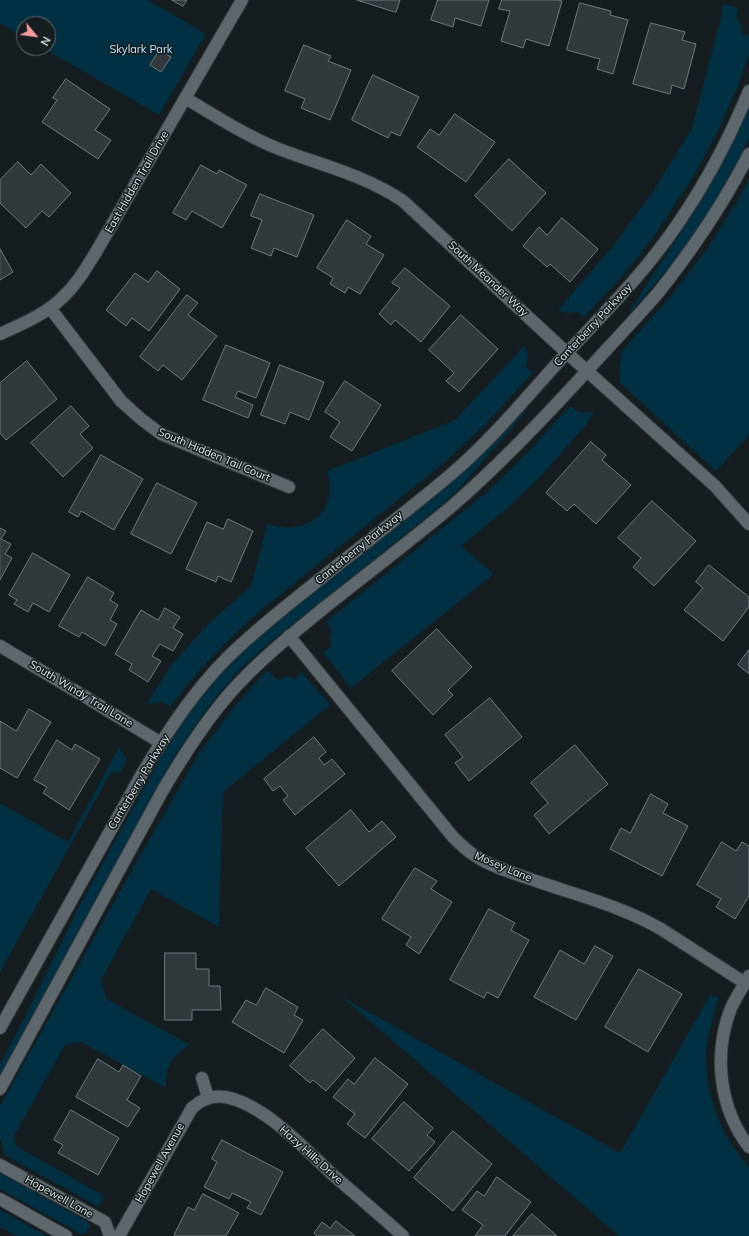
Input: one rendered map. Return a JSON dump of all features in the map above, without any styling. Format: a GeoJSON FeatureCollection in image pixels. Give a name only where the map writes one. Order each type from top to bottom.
{"type":"FeatureCollection","features":[{"type":"Feature","properties":{"kind":"street","name":"East Hidden Trail Drive"},"geometry":{"type":"LineString","coordinates":[[0,334],[50,308],[72,288],[88,266],[242,0]]}},
{"type":"Feature","properties":{"kind":"street","name":"Canterberry Parkway"},"geometry":{"type":"LineString","coordinates":[[0,1028],[160,743],[197,693],[221,665],[264,623],[457,469],[502,424],[633,282],[680,222],[713,167],[749,91]]}},
{"type":"Feature","properties":{"kind":"street","name":"South Meander Way"},"geometry":{"type":"LineString","coordinates":[[185,98],[264,143],[356,176],[381,187],[403,201],[567,353],[715,486],[749,524]]}},
{"type":"Feature","properties":{"kind":"street"},"geometry":{"type":"LineString","coordinates":[[0,1089],[163,790],[189,746],[213,714],[231,692],[259,663],[289,636],[469,491],[512,451],[649,303],[685,258],[719,207],[749,154]]}},
{"type":"Feature","properties":{"kind":"street","name":"South Hidden Tail Court"},"geometry":{"type":"LineString","coordinates":[[50,308],[117,396],[130,410],[152,428],[172,439],[289,487]]}},
{"type":"Feature","properties":{"kind":"street","name":"Mosey Lane"},"geometry":{"type":"LineString","coordinates":[[289,636],[453,837],[468,852],[483,861],[508,871],[650,922],[747,980]]}},
{"type":"Feature","properties":{"kind":"street","name":"South Windy Trail Lane"},"geometry":{"type":"LineString","coordinates":[[0,646],[160,743]]}},
{"type":"Feature","properties":{"kind":"street"},"geometry":{"type":"LineString","coordinates":[[747,980],[735,1000],[727,1020],[721,1060],[723,1087],[726,1100],[733,1120],[749,1147]]}},
{"type":"Feature","properties":{"kind":"street"},"geometry":{"type":"LineString","coordinates":[[202,1078],[208,1098]]}},
{"type":"Feature","properties":{"kind":"street","name":"Hazy Hills Drive"},"geometry":{"type":"LineString","coordinates":[[208,1098],[216,1096],[233,1099],[269,1118],[403,1236]]}},
{"type":"Feature","properties":{"kind":"street","name":"Hopewell Avenue"},"geometry":{"type":"LineString","coordinates":[[119,1236],[192,1108],[199,1102],[208,1098]]}},
{"type":"Feature","properties":{"kind":"street","name":"Hopewell Lane"},"geometry":{"type":"LineString","coordinates":[[0,1165],[105,1222],[110,1236]]}},
{"type":"Feature","properties":{"kind":"street"},"geometry":{"type":"LineString","coordinates":[[0,1199],[66,1236]]}},
{"type":"Feature","properties":{"kind":"green space","name":"Skylark Park"},"geometry":{"type":"Polygon","coordinates":[[[0,0],[148,0],[206,34],[159,115],[56,56],[56,16],[16,16],[16,32],[0,23],[0,0]]]}},
{"type":"Feature","properties":{"kind":"green space"},"geometry":{"type":"Polygon","coordinates":[[[723,4],[738,8],[736,18],[741,25],[742,33],[749,36],[749,54],[738,86],[717,133],[693,177],[653,238],[621,278],[584,317],[578,312],[566,313],[558,310],[613,246],[654,190],[692,128],[720,21],[723,4]]]}},
{"type":"Feature","properties":{"kind":"green space"},"geometry":{"type":"Polygon","coordinates":[[[749,105],[749,138],[718,198],[686,247],[631,311],[630,310],[679,236],[710,185],[749,105]]]}},
{"type":"Feature","properties":{"kind":"green space"},"geometry":{"type":"Polygon","coordinates":[[[749,179],[749,435],[716,471],[619,382],[621,352],[671,296],[707,249],[739,198],[749,179]]]}},
{"type":"Feature","properties":{"kind":"green space"},"geometry":{"type":"Polygon","coordinates":[[[524,346],[528,353],[526,368],[533,372],[486,424],[445,462],[260,611],[213,656],[170,707],[164,702],[146,704],[173,663],[208,624],[251,586],[267,524],[281,527],[294,527],[306,524],[316,518],[324,510],[328,499],[330,486],[327,471],[455,420],[524,346]]]}},
{"type":"Feature","properties":{"kind":"green space"},"geometry":{"type":"Polygon","coordinates":[[[570,406],[581,412],[594,412],[586,425],[540,477],[510,506],[461,546],[494,574],[351,688],[323,652],[332,646],[330,643],[331,629],[326,622],[488,491],[527,453],[570,406]]]}},
{"type":"Feature","properties":{"kind":"green space"},"geometry":{"type":"Polygon","coordinates":[[[524,411],[525,413],[446,501],[275,638],[242,667],[216,697],[173,759],[0,1075],[0,1064],[24,1019],[79,907],[162,755],[193,707],[222,672],[255,639],[367,548],[441,491],[471,465],[524,411]]]}},
{"type":"Feature","properties":{"kind":"green space"},"geometry":{"type":"Polygon","coordinates":[[[267,670],[278,680],[286,676],[294,679],[302,672],[330,705],[223,792],[219,927],[151,889],[101,980],[107,999],[190,1045],[179,1053],[171,1062],[168,1068],[166,1088],[81,1042],[65,1045],[14,1136],[16,1146],[104,1196],[99,1207],[5,1155],[0,1138],[0,1106],[199,753],[234,707],[267,670]]]}},
{"type":"Feature","properties":{"kind":"green space"},"geometry":{"type":"Polygon","coordinates":[[[119,747],[127,759],[120,773],[111,772],[0,972],[0,803],[68,842],[119,747]]]}},
{"type":"Feature","properties":{"kind":"green space"},"geometry":{"type":"Polygon","coordinates":[[[710,995],[719,998],[707,1042],[707,1075],[715,1110],[723,1130],[749,1168],[749,1236],[619,1236],[342,997],[620,1153],[710,995]]]}},
{"type":"Feature","properties":{"kind":"green space"},"geometry":{"type":"Polygon","coordinates":[[[0,1173],[88,1222],[90,1226],[86,1233],[81,1234],[0,1189],[0,1173]]]}},
{"type":"Feature","properties":{"kind":"green space"},"geometry":{"type":"Polygon","coordinates":[[[0,1210],[47,1236],[17,1236],[0,1227],[0,1210]]]}},
{"type":"Feature","properties":{"kind":"building"},"geometry":{"type":"Polygon","coordinates":[[[172,0],[187,0],[183,6],[172,0]]]}},
{"type":"Feature","properties":{"kind":"building"},"geometry":{"type":"Polygon","coordinates":[[[357,0],[400,0],[396,12],[357,0]]]}},
{"type":"Feature","properties":{"kind":"building"},"geometry":{"type":"Polygon","coordinates":[[[438,0],[489,0],[481,26],[455,18],[453,27],[431,20],[438,0]]]}},
{"type":"Feature","properties":{"kind":"building"},"geometry":{"type":"Polygon","coordinates":[[[502,0],[562,1],[549,46],[526,39],[523,48],[501,41],[510,11],[499,9],[502,0]]]}},
{"type":"Feature","properties":{"kind":"building"},"geometry":{"type":"Polygon","coordinates":[[[580,3],[611,11],[610,15],[628,20],[613,74],[597,69],[600,59],[567,50],[580,3]]]}},
{"type":"Feature","properties":{"kind":"building"},"geometry":{"type":"Polygon","coordinates":[[[651,23],[685,32],[682,40],[696,44],[684,89],[672,85],[670,94],[633,84],[651,23]]]}},
{"type":"Feature","properties":{"kind":"building"},"geometry":{"type":"Polygon","coordinates":[[[304,45],[331,56],[328,61],[351,70],[330,120],[301,108],[305,99],[285,91],[304,45]]]}},
{"type":"Feature","properties":{"kind":"building"},"geometry":{"type":"Polygon","coordinates":[[[160,50],[171,57],[161,72],[150,65],[160,50]]]}},
{"type":"Feature","properties":{"kind":"building"},"geometry":{"type":"Polygon","coordinates":[[[373,75],[419,97],[400,136],[391,132],[388,138],[352,120],[373,75]]]}},
{"type":"Feature","properties":{"kind":"building"},"geometry":{"type":"Polygon","coordinates":[[[66,79],[110,109],[95,130],[111,140],[98,159],[42,122],[57,100],[53,98],[66,79]]]}},
{"type":"Feature","properties":{"kind":"building"},"geometry":{"type":"Polygon","coordinates":[[[455,114],[495,142],[466,182],[417,147],[430,129],[439,135],[455,114]]]}},
{"type":"Feature","properties":{"kind":"building"},"geometry":{"type":"Polygon","coordinates":[[[509,159],[546,193],[512,231],[475,196],[509,159]]]}},
{"type":"Feature","properties":{"kind":"building"},"geometry":{"type":"Polygon","coordinates":[[[18,162],[31,175],[41,164],[71,193],[49,217],[42,211],[26,228],[0,203],[0,180],[18,162]]]}},
{"type":"Feature","properties":{"kind":"building"},"geometry":{"type":"Polygon","coordinates":[[[201,165],[217,174],[219,170],[247,185],[222,228],[192,211],[186,220],[173,213],[201,165]]]}},
{"type":"Feature","properties":{"kind":"building"},"geometry":{"type":"Polygon","coordinates":[[[260,194],[314,215],[297,257],[274,248],[271,256],[251,248],[262,220],[251,216],[260,194]]]}},
{"type":"Feature","properties":{"kind":"building"},"geometry":{"type":"Polygon","coordinates":[[[562,218],[598,249],[570,282],[550,264],[547,267],[523,246],[539,227],[547,235],[562,218]]]}},
{"type":"Feature","properties":{"kind":"building"},"geometry":{"type":"Polygon","coordinates":[[[347,220],[371,236],[366,244],[384,255],[360,294],[348,287],[345,293],[330,284],[333,278],[317,268],[347,220]]]}},
{"type":"Feature","properties":{"kind":"building"},"geometry":{"type":"Polygon","coordinates":[[[0,249],[13,272],[0,280],[0,249]]]}},
{"type":"Feature","properties":{"kind":"building"},"geometry":{"type":"Polygon","coordinates":[[[405,268],[450,306],[421,342],[395,320],[391,325],[379,314],[400,288],[392,283],[405,268]]]}},
{"type":"Feature","properties":{"kind":"building"},"geometry":{"type":"Polygon","coordinates":[[[157,271],[180,289],[149,331],[132,318],[126,326],[106,310],[135,273],[148,282],[157,271]]]}},
{"type":"Feature","properties":{"kind":"building"},"geometry":{"type":"Polygon","coordinates":[[[187,295],[198,303],[188,315],[217,336],[182,380],[163,365],[158,371],[140,357],[187,295]]]}},
{"type":"Feature","properties":{"kind":"building"},"geometry":{"type":"Polygon","coordinates":[[[461,315],[498,349],[459,392],[446,381],[454,373],[429,350],[461,315]]]}},
{"type":"Feature","properties":{"kind":"building"},"geometry":{"type":"Polygon","coordinates":[[[226,345],[270,363],[256,398],[238,391],[235,397],[253,405],[248,418],[203,400],[226,345]]]}},
{"type":"Feature","properties":{"kind":"building"},"geometry":{"type":"Polygon","coordinates":[[[27,361],[57,399],[6,440],[0,433],[0,383],[27,361]]]}},
{"type":"Feature","properties":{"kind":"building"},"geometry":{"type":"Polygon","coordinates":[[[280,365],[324,382],[309,420],[290,412],[285,424],[261,415],[280,365]]]}},
{"type":"Feature","properties":{"kind":"building"},"geometry":{"type":"Polygon","coordinates":[[[345,381],[381,405],[352,451],[330,437],[340,422],[325,412],[345,381]]]}},
{"type":"Feature","properties":{"kind":"building"},"geometry":{"type":"Polygon","coordinates":[[[71,406],[89,426],[80,434],[93,448],[63,477],[31,443],[71,406]]]}},
{"type":"Feature","properties":{"kind":"building"},"geometry":{"type":"Polygon","coordinates":[[[591,442],[606,455],[602,460],[631,485],[596,524],[574,504],[567,511],[546,493],[591,442]]]}},
{"type":"Feature","properties":{"kind":"building"},"geometry":{"type":"Polygon","coordinates":[[[101,455],[143,479],[114,530],[81,511],[78,517],[69,512],[101,455]]]}},
{"type":"Feature","properties":{"kind":"building"},"geometry":{"type":"Polygon","coordinates":[[[157,483],[197,503],[171,554],[131,534],[157,483]]]}},
{"type":"Feature","properties":{"kind":"building"},"geometry":{"type":"Polygon","coordinates":[[[652,501],[696,541],[654,586],[633,567],[641,558],[618,538],[652,501]]]}},
{"type":"Feature","properties":{"kind":"building"},"geometry":{"type":"Polygon","coordinates":[[[228,519],[253,531],[231,582],[218,576],[216,582],[186,569],[207,522],[223,529],[228,519]]]}},
{"type":"Feature","properties":{"kind":"building"},"geometry":{"type":"Polygon","coordinates":[[[0,528],[6,531],[1,539],[11,544],[5,554],[12,558],[0,580],[0,528]]]}},
{"type":"Feature","properties":{"kind":"building"},"geometry":{"type":"Polygon","coordinates":[[[33,553],[70,575],[49,612],[33,603],[28,612],[14,604],[17,600],[9,595],[33,553]]]}},
{"type":"Feature","properties":{"kind":"building"},"geometry":{"type":"Polygon","coordinates":[[[709,565],[749,597],[749,607],[723,641],[684,610],[703,588],[696,582],[709,565]]]}},
{"type":"Feature","properties":{"kind":"building"},"geometry":{"type":"Polygon","coordinates":[[[88,577],[114,593],[110,600],[118,605],[110,620],[117,624],[105,646],[82,632],[79,637],[59,626],[88,577]]]}},
{"type":"Feature","properties":{"kind":"building"},"geometry":{"type":"Polygon","coordinates":[[[165,608],[180,617],[173,628],[183,634],[173,651],[160,644],[152,656],[161,661],[148,682],[129,670],[132,664],[115,654],[141,610],[158,620],[165,608]]]}},
{"type":"Feature","properties":{"kind":"building"},"geometry":{"type":"Polygon","coordinates":[[[437,629],[472,667],[448,690],[453,695],[433,715],[392,671],[437,629]]]}},
{"type":"Feature","properties":{"kind":"building"},"geometry":{"type":"Polygon","coordinates":[[[749,650],[749,674],[738,665],[749,650]]]}},
{"type":"Feature","properties":{"kind":"building"},"geometry":{"type":"Polygon","coordinates":[[[490,698],[522,737],[469,781],[455,763],[463,757],[445,735],[490,698]]]}},
{"type":"Feature","properties":{"kind":"building"},"geometry":{"type":"Polygon","coordinates":[[[29,709],[51,722],[17,778],[0,768],[0,721],[16,731],[29,709]]]}},
{"type":"Feature","properties":{"kind":"building"},"geometry":{"type":"Polygon","coordinates":[[[314,737],[326,752],[319,758],[324,765],[332,759],[345,774],[295,815],[283,800],[288,796],[280,786],[273,791],[264,779],[314,737]]]}},
{"type":"Feature","properties":{"kind":"building"},"geometry":{"type":"Polygon","coordinates":[[[57,740],[72,750],[75,744],[100,759],[69,810],[43,793],[47,787],[34,780],[57,740]]]}},
{"type":"Feature","properties":{"kind":"building"},"geometry":{"type":"Polygon","coordinates":[[[575,745],[608,784],[549,834],[534,815],[548,803],[531,783],[575,745]]]}},
{"type":"Feature","properties":{"kind":"building"},"geometry":{"type":"Polygon","coordinates":[[[651,794],[668,804],[663,813],[688,826],[662,876],[610,849],[621,828],[630,833],[651,794]]]}},
{"type":"Feature","properties":{"kind":"building"},"geometry":{"type":"Polygon","coordinates":[[[351,810],[369,832],[382,821],[396,837],[339,886],[306,848],[351,810]]]}},
{"type":"Feature","properties":{"kind":"building"},"geometry":{"type":"Polygon","coordinates":[[[722,842],[736,851],[742,842],[749,846],[749,896],[735,919],[716,907],[721,899],[697,885],[722,842]]]}},
{"type":"Feature","properties":{"kind":"building"},"geometry":{"type":"Polygon","coordinates":[[[415,868],[437,881],[431,889],[452,902],[419,954],[406,945],[411,937],[382,919],[415,868]]]}},
{"type":"Feature","properties":{"kind":"building"},"geometry":{"type":"Polygon","coordinates":[[[489,909],[515,923],[511,930],[529,940],[498,998],[487,992],[484,998],[450,980],[489,909]]]}},
{"type":"Feature","properties":{"kind":"building"},"geometry":{"type":"Polygon","coordinates":[[[595,946],[613,956],[576,1020],[534,997],[560,950],[584,964],[595,946]]]}},
{"type":"Feature","properties":{"kind":"building"},"geometry":{"type":"Polygon","coordinates":[[[165,953],[196,953],[196,969],[209,969],[209,986],[220,986],[221,1010],[192,1010],[192,1020],[165,1020],[165,953]]]}},
{"type":"Feature","properties":{"kind":"building"},"geometry":{"type":"Polygon","coordinates":[[[639,969],[682,994],[648,1052],[605,1027],[639,969]]]}},
{"type":"Feature","properties":{"kind":"building"},"geometry":{"type":"Polygon","coordinates":[[[266,988],[298,1007],[294,1015],[303,1020],[284,1053],[232,1022],[246,1000],[256,1005],[266,988]]]}},
{"type":"Feature","properties":{"kind":"building"},"geometry":{"type":"Polygon","coordinates":[[[323,1029],[355,1058],[326,1091],[313,1080],[310,1083],[290,1066],[323,1029]]]}},
{"type":"Feature","properties":{"kind":"building"},"geometry":{"type":"Polygon","coordinates":[[[375,1058],[408,1084],[365,1138],[347,1124],[355,1114],[333,1097],[348,1079],[354,1084],[375,1058]]]}},
{"type":"Feature","properties":{"kind":"building"},"geometry":{"type":"Polygon","coordinates":[[[98,1059],[119,1072],[123,1065],[141,1076],[127,1100],[140,1108],[128,1127],[76,1097],[98,1059]]]}},
{"type":"Feature","properties":{"kind":"building"},"geometry":{"type":"Polygon","coordinates":[[[404,1102],[433,1128],[427,1135],[435,1142],[409,1171],[372,1139],[404,1102]]]}},
{"type":"Feature","properties":{"kind":"building"},"geometry":{"type":"Polygon","coordinates":[[[71,1110],[119,1138],[98,1175],[58,1153],[63,1145],[54,1140],[71,1110]]]}},
{"type":"Feature","properties":{"kind":"building"},"geometry":{"type":"Polygon","coordinates":[[[453,1131],[492,1164],[453,1211],[414,1178],[453,1131]]]}},
{"type":"Feature","properties":{"kind":"building"},"geometry":{"type":"Polygon","coordinates":[[[222,1140],[283,1172],[261,1215],[247,1208],[251,1202],[232,1193],[229,1199],[204,1187],[217,1162],[212,1159],[222,1140]]]}},
{"type":"Feature","properties":{"kind":"building"},"geometry":{"type":"Polygon","coordinates":[[[497,1177],[531,1202],[505,1236],[475,1236],[483,1225],[462,1210],[477,1191],[484,1196],[497,1177]]]}},
{"type":"Feature","properties":{"kind":"building"},"geometry":{"type":"Polygon","coordinates":[[[203,1194],[239,1213],[226,1236],[174,1235],[188,1207],[194,1210],[203,1194]]]}},
{"type":"Feature","properties":{"kind":"building"},"geometry":{"type":"Polygon","coordinates":[[[532,1214],[557,1236],[513,1236],[532,1214]]]}},
{"type":"Feature","properties":{"kind":"building"},"geometry":{"type":"Polygon","coordinates":[[[336,1221],[355,1236],[317,1236],[314,1233],[322,1222],[330,1228],[336,1221]]]}}]}
